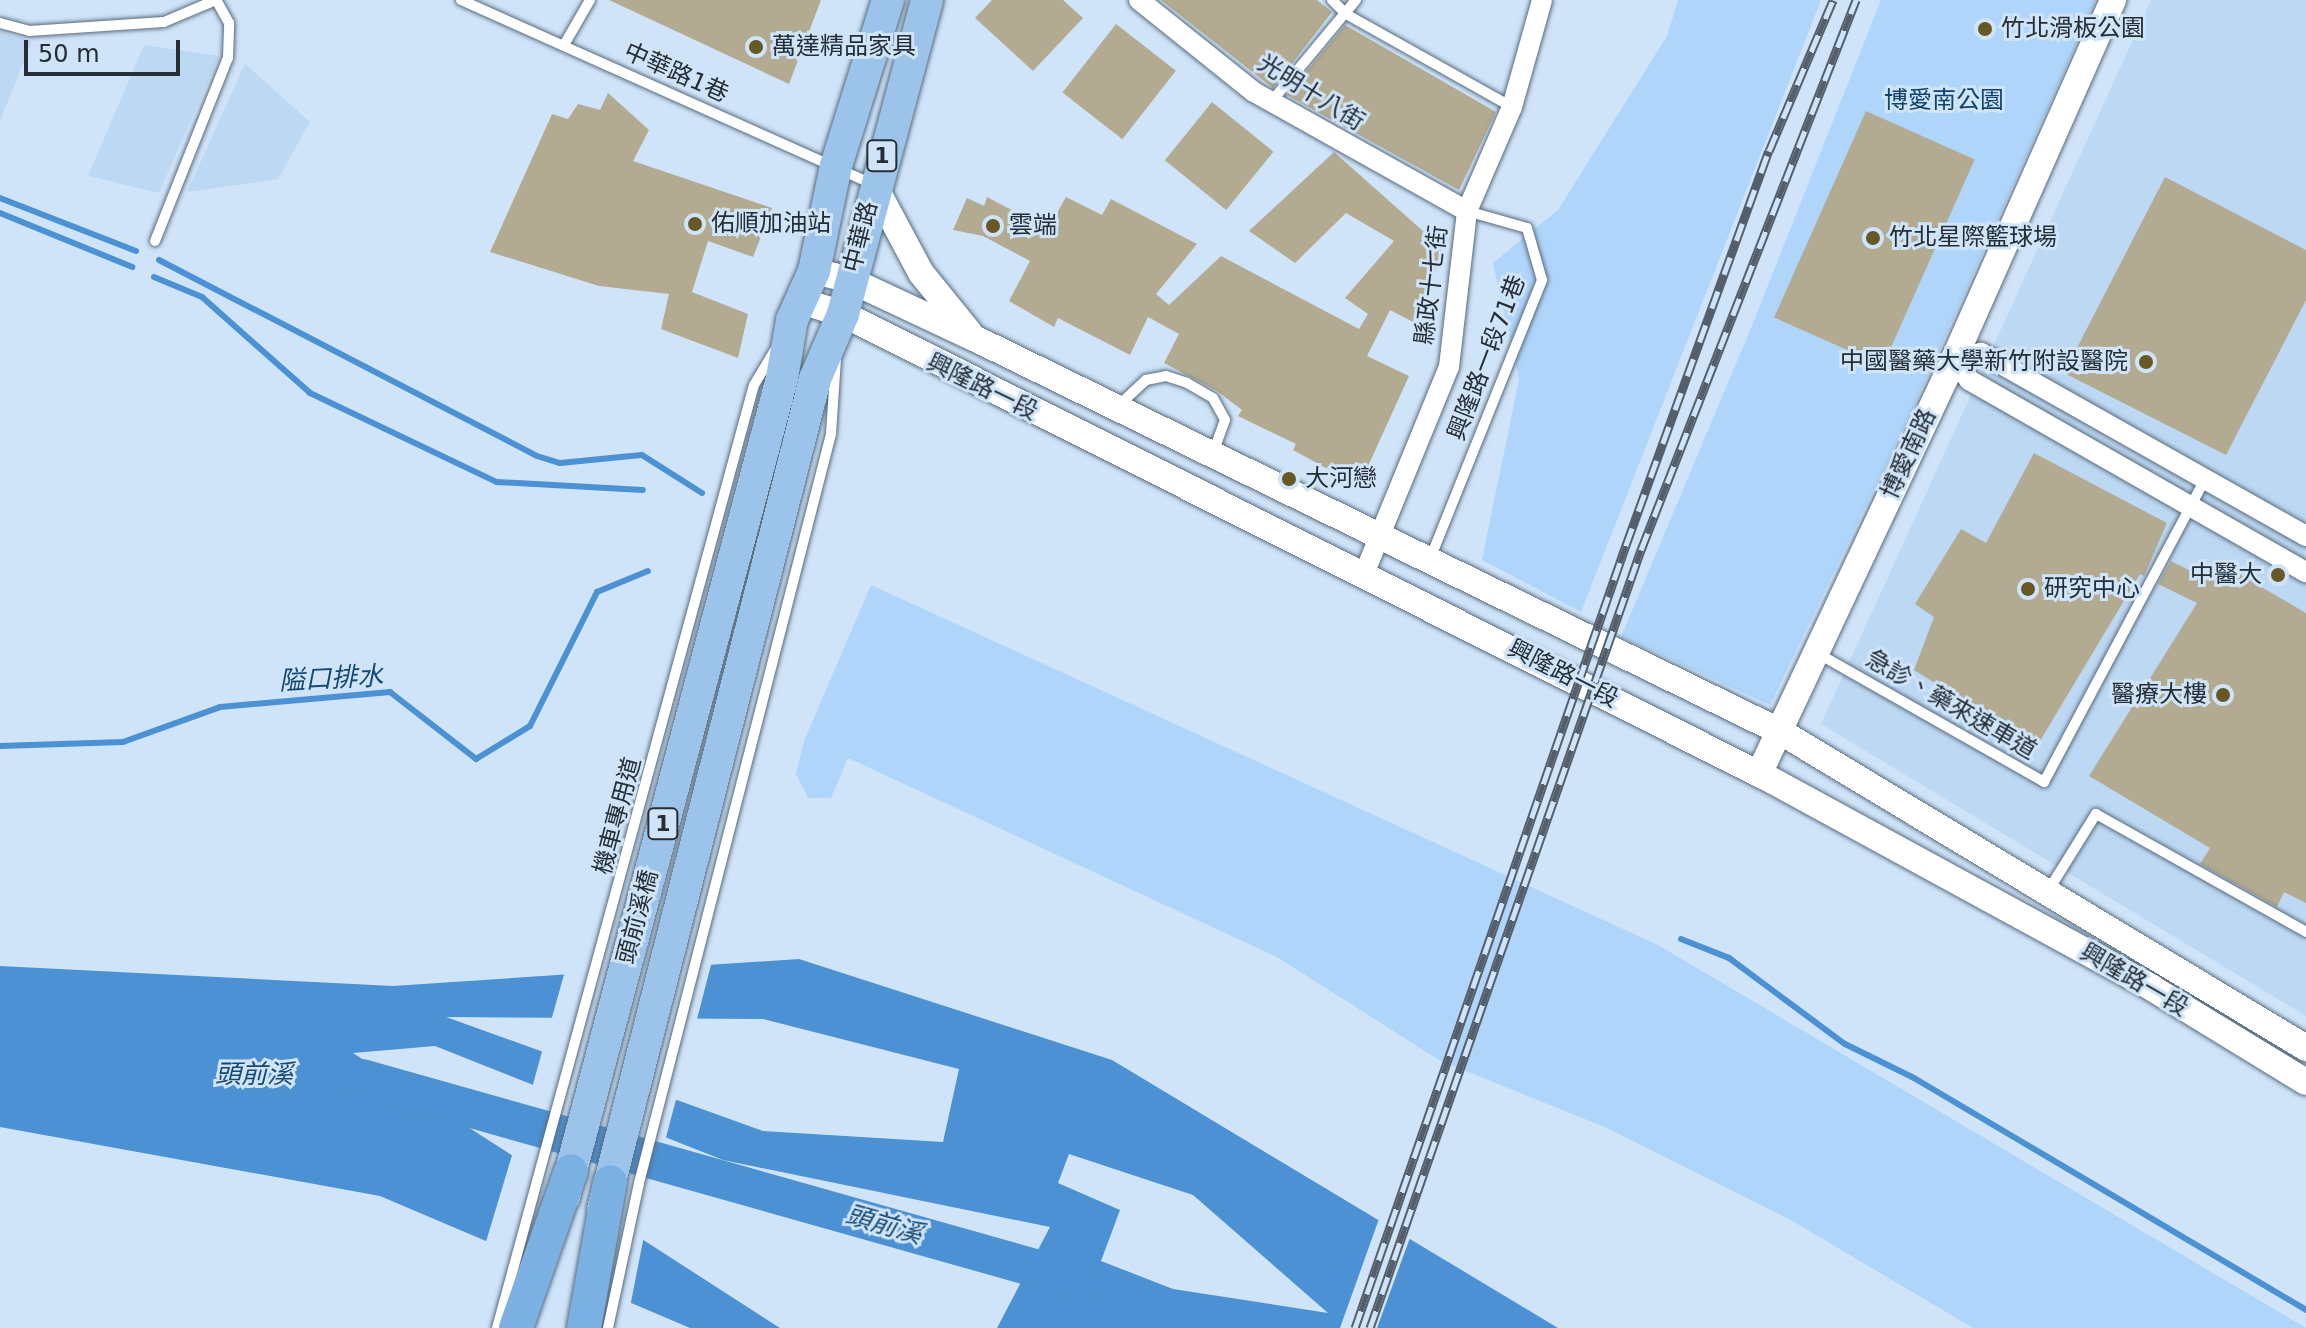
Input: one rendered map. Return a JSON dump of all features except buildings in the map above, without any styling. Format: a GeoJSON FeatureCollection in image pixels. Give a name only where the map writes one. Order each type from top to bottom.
{"type":"FeatureCollection","features":[{"type":"Feature","properties":{"kind":"highway"},"geometry":{"type":"LineString","coordinates":[[516,1328],[571,1171]]}},
{"type":"Feature","properties":{"kind":"highway"},"geometry":{"type":"LineString","coordinates":[[584,1328],[610,1182]]}},
{"type":"Feature","properties":{"kind":"main road","name":"中華路"},"geometry":{"type":"LineString","coordinates":[[797,310],[814,271],[836,166],[888,0]]}},
{"type":"Feature","properties":{"kind":"main road","name":"中華路"},"geometry":{"type":"LineString","coordinates":[[839,324],[874,185],[927,0]]}},
{"type":"Feature","properties":{"kind":"main road","name":"頭前溪橋"},"geometry":{"type":"LineString","coordinates":[[530,1328],[782,378],[797,310]]}},
{"type":"Feature","properties":{"kind":"main road","name":"頭前溪橋"},"geometry":{"type":"LineString","coordinates":[[571,1328],[815,379],[839,324]]}},
{"type":"Feature","properties":{"kind":"street","name":"光明十八街"},"geometry":{"type":"LineString","coordinates":[[1139,0],[1271,102],[1467,211]]}},
{"type":"Feature","properties":{"kind":"street","name":"博愛南路"},"geometry":{"type":"LineString","coordinates":[[1759,774],[1954,359],[2113,0]]}},
{"type":"Feature","properties":{"kind":"street","name":"縣政十七街"},"geometry":{"type":"LineString","coordinates":[[1364,574],[1449,367],[1467,211],[1512,107],[1539,2]]}},
{"type":"Feature","properties":{"kind":"street"},"geometry":{"type":"LineString","coordinates":[[874,185],[921,273],[974,338]]}},
{"type":"Feature","properties":{"kind":"street","name":"興隆路一段"},"geometry":{"type":"LineString","coordinates":[[814,271],[850,280],[974,338],[1781,732],[2306,1048]]}},
{"type":"Feature","properties":{"kind":"street","name":"興隆路一段"},"geometry":{"type":"LineString","coordinates":[[797,310],[839,324],[1364,574],[1759,774],[2138,981],[2306,1082]]}},
{"type":"Feature","properties":{"kind":"street"},"geometry":{"type":"LineString","coordinates":[[2306,536],[1981,353],[1954,359],[1969,380],[2306,572]]}},
{"type":"Feature","properties":{"kind":"lane"},"geometry":{"type":"LineString","coordinates":[[0,23],[29,31],[164,22],[216,0],[229,23],[228,58],[155,241]]}},
{"type":"Feature","properties":{"kind":"lane","name":"中華路1巷"},"geometry":{"type":"LineString","coordinates":[[461,0],[874,185]]}},
{"type":"Feature","properties":{"kind":"lane"},"geometry":{"type":"LineString","coordinates":[[564,45],[590,0]]}},
{"type":"Feature","properties":{"kind":"lane"},"geometry":{"type":"LineString","coordinates":[[1332,0],[1346,14],[1512,107]]}},
{"type":"Feature","properties":{"kind":"lane"},"geometry":{"type":"LineString","coordinates":[[1271,102],[1356,0]]}},
{"type":"Feature","properties":{"kind":"lane","name":"興隆路一段71巷"},"geometry":{"type":"LineString","coordinates":[[1430,559],[1542,280],[1527,228],[1467,211]]}},
{"type":"Feature","properties":{"kind":"lane","name":"機車專用道"},"geometry":{"type":"LineString","coordinates":[[497,1328],[754,385],[797,310]]}},
{"type":"Feature","properties":{"kind":"lane","name":"1"},"geometry":{"type":"LineString","coordinates":[[608,1328],[639,1183],[831,434],[839,324]]}},
{"type":"Feature","properties":{"kind":"lane"},"geometry":{"type":"LineString","coordinates":[[1117,407],[1146,380],[1166,376],[1187,383],[1213,398],[1225,420],[1213,453]]}},
{"type":"Feature","properties":{"kind":"lane"},"geometry":{"type":"LineString","coordinates":[[2190,506],[2205,479]]}},
{"type":"Feature","properties":{"kind":"lane","name":"急診、藥來速車道"},"geometry":{"type":"LineString","coordinates":[[1817,653],[2044,782],[2190,506]]}},
{"type":"Feature","properties":{"kind":"lane"},"geometry":{"type":"LineString","coordinates":[[2048,891],[2096,814],[2306,932]]}},
{"type":"Feature","properties":{"kind":"shaded area","name":"中國醫藥大學新竹附設醫院"},"geometry":{"type":"Polygon","coordinates":[[[2151,0],[2306,0],[2306,1016],[1821,724],[2151,0]]]}},
{"type":"Feature","properties":{"kind":"shaded area"},"geometry":{"type":"Polygon","coordinates":[[[0,32],[32,41],[0,121],[0,32]]]}},
{"type":"Feature","properties":{"kind":"shaded area"},"geometry":{"type":"Polygon","coordinates":[[[144,45],[219,56],[159,193],[88,176],[144,45]]]}},
{"type":"Feature","properties":{"kind":"shaded area"},"geometry":{"type":"Polygon","coordinates":[[[245,64],[310,122],[278,179],[187,192],[245,64]]]}},
{"type":"Feature","properties":{"kind":"green space"},"geometry":{"type":"Polygon","coordinates":[[[1678,0],[1821,0],[1581,612],[1482,560],[1519,379],[1493,263],[1558,210],[1667,36],[1678,0]]]}},
{"type":"Feature","properties":{"kind":"green space","name":"博愛南公園"},"geometry":{"type":"Polygon","coordinates":[[[1881,0],[2096,0],[1913,408],[1770,705],[1621,637],[1751,328],[1881,0]]]}},
{"type":"Feature","properties":{"kind":"green space"},"geometry":{"type":"Polygon","coordinates":[[[871,585],[1658,945],[2306,1328],[1973,1328],[1789,1219],[1607,1128],[1439,1060],[1277,957],[848,758],[831,798],[808,798],[796,774],[804,741],[871,585]]]}},
{"type":"Feature","properties":{"kind":"water","name":"頭前溪"},"geometry":{"type":"Polygon","coordinates":[[[799,959],[1112,1060],[1558,1328],[997,1328],[1050,1227],[723,1160],[435,1046],[353,1053],[780,1328],[690,1328],[380,1196],[0,1127],[0,966],[393,986],[799,959]],[[446,1017],[763,1131],[943,1142],[959,1069],[763,1019],[446,1017]],[[1069,1154],[1058,1183],[1120,1210],[1101,1261],[1173,1289],[1328,1313],[1193,1195],[1069,1154]]]}},
{"type":"Feature","properties":{"kind":"pier"},"geometry":{"type":"Polygon","coordinates":[[[712,961],[696,1023],[551,1021],[565,971],[712,961]]]}},
{"type":"Feature","properties":{"kind":"pier"},"geometry":{"type":"Polygon","coordinates":[[[543,1048],[677,1096],[665,1141],[532,1088],[543,1048]]]}},
{"type":"Feature","properties":{"kind":"pier"},"geometry":{"type":"Polygon","coordinates":[[[513,1152],[644,1236],[630,1307],[485,1245],[513,1152]]]}},
{"type":"Feature","properties":{"kind":"pier"},"geometry":{"type":"Polygon","coordinates":[[[1380,1216],[1411,1235],[1377,1328],[1340,1328],[1380,1216]]]}},
{"type":"Feature","properties":{"kind":"waterway"},"geometry":{"type":"LineString","coordinates":[[0,198],[136,251]]}},
{"type":"Feature","properties":{"kind":"waterway"},"geometry":{"type":"LineString","coordinates":[[0,213],[132,267]]}},
{"type":"Feature","properties":{"kind":"waterway"},"geometry":{"type":"LineString","coordinates":[[159,260],[537,456],[560,463],[642,455],[702,493]]}},
{"type":"Feature","properties":{"kind":"waterway"},"geometry":{"type":"LineString","coordinates":[[154,277],[202,297],[310,393],[497,482],[643,490]]}},
{"type":"Feature","properties":{"kind":"waterway","name":"隘口排水"},"geometry":{"type":"LineString","coordinates":[[0,746],[123,742],[220,707],[390,692],[476,759],[530,726],[597,592],[648,571]]}},
{"type":"Feature","properties":{"kind":"waterway"},"geometry":{"type":"LineString","coordinates":[[1681,939],[1729,958],[1845,1044],[1914,1078],[2306,1310]]}},
{"type":"Feature","properties":{"kind":"waterway","name":"頭前溪"},"geometry":{"type":"LineString","coordinates":[[362,1078],[1081,1281]]}},
{"type":"Feature","properties":{"kind":"railway"},"geometry":{"type":"LineString","coordinates":[[1355,1328],[1626,545],[1769,151],[1833,0]]}},
{"type":"Feature","properties":{"kind":"railway"},"geometry":{"type":"LineString","coordinates":[[1370,1328],[1641,550],[1856,0]]}},
{"type":"Feature","properties":{"kind":"place","name":"竹北滑板公園"},"geometry":{"type":"Point","coordinates":[1985,29]}},
{"type":"Feature","properties":{"kind":"place","name":"萬達精品家具"},"geometry":{"type":"Point","coordinates":[756,47]}},
{"type":"Feature","properties":{"kind":"place","name":"佑順加油站"},"geometry":{"type":"Point","coordinates":[695,224]}},
{"type":"Feature","properties":{"kind":"place","name":"雲端"},"geometry":{"type":"Point","coordinates":[993,226]}},
{"type":"Feature","properties":{"kind":"place","name":"竹北星際籃球場"},"geometry":{"type":"Point","coordinates":[1873,238]}},
{"type":"Feature","properties":{"kind":"place","name":"中國醫藥大學新竹附設醫院"},"geometry":{"type":"Point","coordinates":[2146,362]}},
{"type":"Feature","properties":{"kind":"place","name":"大河戀"},"geometry":{"type":"Point","coordinates":[1289,479]}},
{"type":"Feature","properties":{"kind":"place","name":"中醫大"},"geometry":{"type":"Point","coordinates":[2278,575]}},
{"type":"Feature","properties":{"kind":"place","name":"研究中心"},"geometry":{"type":"Point","coordinates":[2028,589]}},
{"type":"Feature","properties":{"kind":"place","name":"醫療大樓"},"geometry":{"type":"Point","coordinates":[2223,695]}}]}
